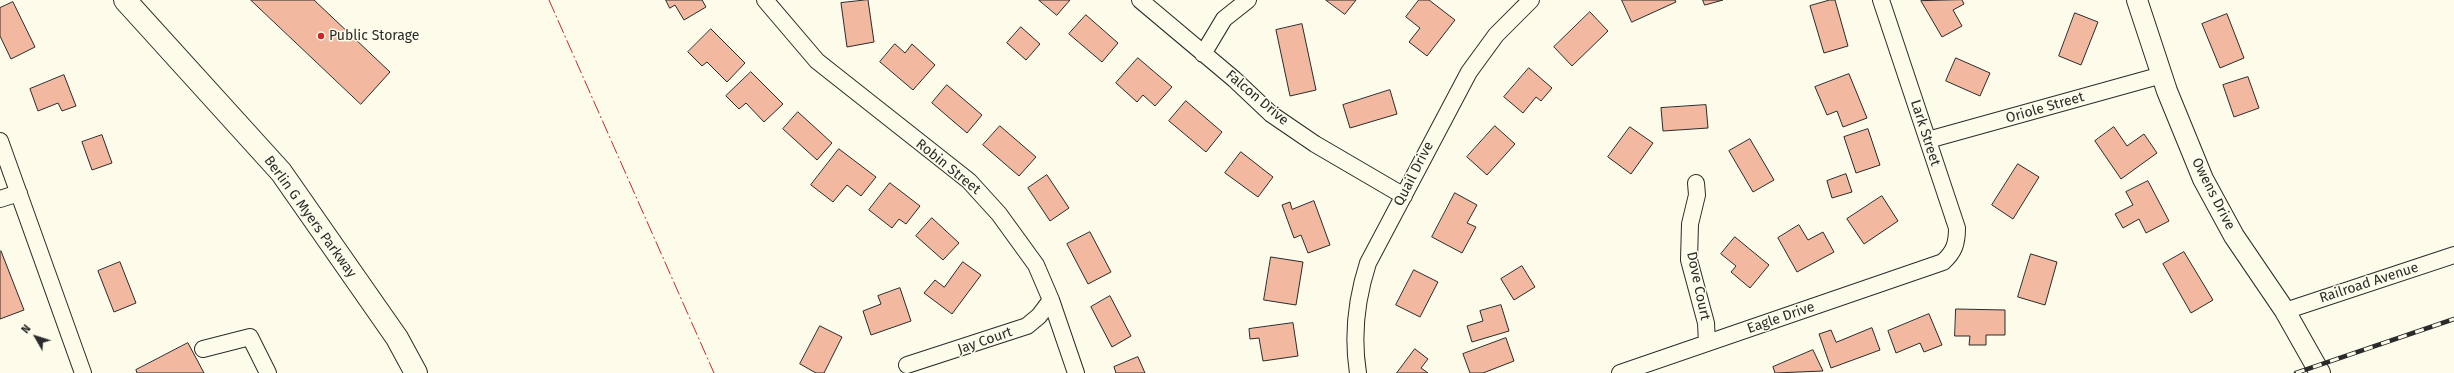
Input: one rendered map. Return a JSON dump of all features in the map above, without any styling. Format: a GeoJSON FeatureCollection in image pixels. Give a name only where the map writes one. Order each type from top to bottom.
{"type":"FeatureCollection","features":[{"type":"Feature","properties":{"kind":"main road","name":"Berlin G Myers Parkway"},"geometry":{"type":"LineString","coordinates":[[126,0],[281,172],[397,338],[416,373]]}},
{"type":"Feature","properties":{"kind":"street","name":"Falcon Drive"},"geometry":{"type":"LineString","coordinates":[[1140,0],[1234,79],[1272,114],[1315,144],[1404,196]]}},
{"type":"Feature","properties":{"kind":"street"},"geometry":{"type":"LineString","coordinates":[[1203,54],[1224,19],[1248,0]]}},
{"type":"Feature","properties":{"kind":"street","name":"Quail Drive"},"geometry":{"type":"LineString","coordinates":[[1358,373],[1354,336],[1361,285],[1368,263],[1469,72],[1496,35],[1531,0]]}},
{"type":"Feature","properties":{"kind":"street","name":"Lark Street"},"geometry":{"type":"LineString","coordinates":[[1881,0],[1957,228],[1957,241],[1953,253],[1943,262]]}},
{"type":"Feature","properties":{"kind":"street","name":"Owens Drive"},"geometry":{"type":"LineString","coordinates":[[2137,0],[2162,75],[2203,179],[2234,236],[2285,311],[2320,373]]}},
{"type":"Feature","properties":{"kind":"street","name":"Robin Street"},"geometry":{"type":"LineString","coordinates":[[769,1],[817,61],[931,154],[951,167],[985,197],[1036,265],[1051,300],[1076,373]]}},
{"type":"Feature","properties":{"kind":"street","name":"Oriole Street"},"geometry":{"type":"LineString","coordinates":[[1928,140],[2162,75]]}},
{"type":"Feature","properties":{"kind":"street"},"geometry":{"type":"LineString","coordinates":[[0,141],[83,373]]}},
{"type":"Feature","properties":{"kind":"street","name":"Dove Court"},"geometry":{"type":"LineString","coordinates":[[1696,183],[1697,195],[1690,224],[1689,260],[1706,323],[1706,343]]}},
{"type":"Feature","properties":{"kind":"street"},"geometry":{"type":"LineString","coordinates":[[0,199],[19,192]]}},
{"type":"Feature","properties":{"kind":"street","name":"Railroad Avenue"},"geometry":{"type":"LineString","coordinates":[[2285,311],[2454,254]]}},
{"type":"Feature","properties":{"kind":"street","name":"Eagle Drive"},"geometry":{"type":"LineString","coordinates":[[1620,373],[1943,262]]}},
{"type":"Feature","properties":{"kind":"street","name":"Jay Court"},"geometry":{"type":"LineString","coordinates":[[907,365],[1027,326],[1039,316],[1051,300]]}},
{"type":"Feature","properties":{"kind":"street"},"geometry":{"type":"LineString","coordinates":[[203,349],[250,337],[268,373]]}},
{"type":"Feature","properties":{"kind":"building","name":"Public Storage"},"geometry":{"type":"Polygon","coordinates":[[[251,0],[314,0],[390,72],[361,104],[251,0]]]}},
{"type":"Feature","properties":{"kind":"building"},"geometry":{"type":"Polygon","coordinates":[[[666,0],[702,0],[706,7],[684,20],[675,5],[670,8],[666,0]]]}},
{"type":"Feature","properties":{"kind":"building"},"geometry":{"type":"Polygon","coordinates":[[[868,0],[874,42],[847,47],[841,3],[868,0]]]}},
{"type":"Feature","properties":{"kind":"building"},"geometry":{"type":"Polygon","coordinates":[[[1039,0],[1070,0],[1057,15],[1039,0]]]}},
{"type":"Feature","properties":{"kind":"building"},"geometry":{"type":"Polygon","coordinates":[[[1326,0],[1356,0],[1345,14],[1326,0]]]}},
{"type":"Feature","properties":{"kind":"building"},"geometry":{"type":"Polygon","coordinates":[[[1419,0],[1429,0],[1455,20],[1427,56],[1409,42],[1420,28],[1406,17],[1419,0]]]}},
{"type":"Feature","properties":{"kind":"building"},"geometry":{"type":"Polygon","coordinates":[[[1622,0],[1675,0],[1676,2],[1632,22],[1622,0]]]}},
{"type":"Feature","properties":{"kind":"building"},"geometry":{"type":"Polygon","coordinates":[[[1703,0],[1723,0],[1705,5],[1703,0]]]}},
{"type":"Feature","properties":{"kind":"building"},"geometry":{"type":"Polygon","coordinates":[[[1835,0],[1848,46],[1824,53],[1810,6],[1835,0]]]}},
{"type":"Feature","properties":{"kind":"building"},"geometry":{"type":"Polygon","coordinates":[[[1962,0],[1964,4],[1953,10],[1962,26],[1942,37],[1921,1],[1962,0]]]}},
{"type":"Feature","properties":{"kind":"building"},"geometry":{"type":"Polygon","coordinates":[[[13,2],[35,47],[11,59],[0,36],[0,8],[13,2]]]}},
{"type":"Feature","properties":{"kind":"building"},"geometry":{"type":"Polygon","coordinates":[[[1590,12],[1608,31],[1572,66],[1554,47],[1590,12]]]}},
{"type":"Feature","properties":{"kind":"building"},"geometry":{"type":"Polygon","coordinates":[[[2075,13],[2098,22],[2081,65],[2059,56],[2075,13]]]}},
{"type":"Feature","properties":{"kind":"building"},"geometry":{"type":"Polygon","coordinates":[[[2227,14],[2244,58],[2220,68],[2202,24],[2227,14]]]}},
{"type":"Feature","properties":{"kind":"building"},"geometry":{"type":"Polygon","coordinates":[[[1086,15],[1118,43],[1102,62],[1069,34],[1086,15]]]}},
{"type":"Feature","properties":{"kind":"building"},"geometry":{"type":"Polygon","coordinates":[[[1302,24],[1316,90],[1290,96],[1276,30],[1302,24]]]}},
{"type":"Feature","properties":{"kind":"building"},"geometry":{"type":"Polygon","coordinates":[[[1021,27],[1040,44],[1026,60],[1007,43],[1021,27]]]}},
{"type":"Feature","properties":{"kind":"building"},"geometry":{"type":"Polygon","coordinates":[[[711,29],[745,63],[727,82],[707,62],[702,66],[688,52],[711,29]]]}},
{"type":"Feature","properties":{"kind":"building"},"geometry":{"type":"Polygon","coordinates":[[[895,44],[905,53],[912,44],[935,65],[913,90],[880,62],[895,44]]]}},
{"type":"Feature","properties":{"kind":"building"},"geometry":{"type":"Polygon","coordinates":[[[1138,58],[1172,87],[1155,106],[1143,95],[1137,102],[1116,83],[1138,58]]]}},
{"type":"Feature","properties":{"kind":"building"},"geometry":{"type":"Polygon","coordinates":[[[1956,58],[1990,73],[1980,96],[1946,81],[1956,58]]]}},
{"type":"Feature","properties":{"kind":"building"},"geometry":{"type":"Polygon","coordinates":[[[1529,68],[1552,88],[1541,101],[1536,97],[1523,113],[1504,97],[1529,68]]]}},
{"type":"Feature","properties":{"kind":"building"},"geometry":{"type":"Polygon","coordinates":[[[751,72],[783,104],[764,122],[746,103],[739,109],[726,96],[751,72]]]}},
{"type":"Feature","properties":{"kind":"building"},"geometry":{"type":"Polygon","coordinates":[[[1849,74],[1867,118],[1843,127],[1837,111],[1827,115],[1815,87],[1849,74]]]}},
{"type":"Feature","properties":{"kind":"building"},"geometry":{"type":"Polygon","coordinates":[[[64,75],[76,106],[62,111],[58,103],[38,111],[30,89],[64,75]]]}},
{"type":"Feature","properties":{"kind":"building"},"geometry":{"type":"Polygon","coordinates":[[[2248,77],[2259,108],[2234,117],[2223,85],[2248,77]]]}},
{"type":"Feature","properties":{"kind":"building"},"geometry":{"type":"Polygon","coordinates":[[[947,85],[982,115],[967,133],[932,103],[947,85]]]}},
{"type":"Feature","properties":{"kind":"building"},"geometry":{"type":"Polygon","coordinates":[[[1390,90],[1397,114],[1350,128],[1343,105],[1390,90]]]}},
{"type":"Feature","properties":{"kind":"building"},"geometry":{"type":"Polygon","coordinates":[[[1186,101],[1222,132],[1206,152],[1169,121],[1186,101]]]}},
{"type":"Feature","properties":{"kind":"building"},"geometry":{"type":"Polygon","coordinates":[[[1706,105],[1708,128],[1663,131],[1661,108],[1706,105]]]}},
{"type":"Feature","properties":{"kind":"building"},"geometry":{"type":"Polygon","coordinates":[[[798,112],[832,143],[817,160],[783,129],[798,112]]]}},
{"type":"Feature","properties":{"kind":"building"},"geometry":{"type":"Polygon","coordinates":[[[1000,126],[1036,157],[1019,176],[983,145],[1000,126]]]}},
{"type":"Feature","properties":{"kind":"building"},"geometry":{"type":"Polygon","coordinates":[[[1495,126],[1515,144],[1487,175],[1467,157],[1495,126]]]}},
{"type":"Feature","properties":{"kind":"building"},"geometry":{"type":"Polygon","coordinates":[[[1630,127],[1653,143],[1631,174],[1608,157],[1630,127]]]}},
{"type":"Feature","properties":{"kind":"building"},"geometry":{"type":"Polygon","coordinates":[[[2114,127],[2127,146],[2144,134],[2157,153],[2121,179],[2095,141],[2114,127]]]}},
{"type":"Feature","properties":{"kind":"building"},"geometry":{"type":"Polygon","coordinates":[[[1868,129],[1880,165],[1856,173],[1844,137],[1868,129]]]}},
{"type":"Feature","properties":{"kind":"building"},"geometry":{"type":"Polygon","coordinates":[[[102,135],[112,163],[92,170],[82,142],[102,135]]]}},
{"type":"Feature","properties":{"kind":"building"},"geometry":{"type":"Polygon","coordinates":[[[1750,139],[1774,180],[1753,192],[1729,151],[1750,139]]]}},
{"type":"Feature","properties":{"kind":"building"},"geometry":{"type":"Polygon","coordinates":[[[839,149],[876,177],[861,196],[847,185],[833,202],[811,185],[839,149]]]}},
{"type":"Feature","properties":{"kind":"building"},"geometry":{"type":"Polygon","coordinates":[[[1241,152],[1273,177],[1258,197],[1225,173],[1241,152]]]}},
{"type":"Feature","properties":{"kind":"building"},"geometry":{"type":"Polygon","coordinates":[[[2018,164],[2039,177],[2013,219],[1992,205],[2018,164]]]}},
{"type":"Feature","properties":{"kind":"building"},"geometry":{"type":"Polygon","coordinates":[[[1846,174],[1852,192],[1832,198],[1827,181],[1846,174]]]}},
{"type":"Feature","properties":{"kind":"building"},"geometry":{"type":"Polygon","coordinates":[[[1047,175],[1069,208],[1050,221],[1028,188],[1047,175]]]}},
{"type":"Feature","properties":{"kind":"building"},"geometry":{"type":"Polygon","coordinates":[[[2148,181],[2169,221],[2146,233],[2139,219],[2123,228],[2115,214],[2133,205],[2126,192],[2148,181]]]}},
{"type":"Feature","properties":{"kind":"building"},"geometry":{"type":"Polygon","coordinates":[[[890,183],[920,206],[906,224],[899,219],[892,228],[869,210],[890,183]]]}},
{"type":"Feature","properties":{"kind":"building"},"geometry":{"type":"Polygon","coordinates":[[[1455,193],[1477,205],[1467,223],[1476,227],[1462,253],[1432,237],[1455,193]]]}},
{"type":"Feature","properties":{"kind":"building"},"geometry":{"type":"Polygon","coordinates":[[[1882,196],[1898,221],[1864,244],[1847,219],[1882,196]]]}},
{"type":"Feature","properties":{"kind":"building"},"geometry":{"type":"Polygon","coordinates":[[[1314,201],[1330,245],[1308,253],[1301,235],[1294,238],[1282,205],[1290,202],[1292,209],[1314,201]]]}},
{"type":"Feature","properties":{"kind":"building"},"geometry":{"type":"Polygon","coordinates":[[[932,218],[959,243],[943,260],[916,236],[932,218]]]}},
{"type":"Feature","properties":{"kind":"building"},"geometry":{"type":"Polygon","coordinates":[[[1799,225],[1808,240],[1823,232],[1834,252],[1797,272],[1778,238],[1799,225]]]}},
{"type":"Feature","properties":{"kind":"building"},"geometry":{"type":"Polygon","coordinates":[[[1090,232],[1111,272],[1088,284],[1067,244],[1090,232]]]}},
{"type":"Feature","properties":{"kind":"building"},"geometry":{"type":"Polygon","coordinates":[[[1735,237],[1769,265],[1750,288],[1731,272],[1736,266],[1721,254],[1735,237]]]}},
{"type":"Feature","properties":{"kind":"building"},"geometry":{"type":"Polygon","coordinates":[[[1,251],[24,310],[0,319],[0,252],[1,251]]]}},
{"type":"Feature","properties":{"kind":"building"},"geometry":{"type":"Polygon","coordinates":[[[2184,252],[2213,300],[2191,313],[2163,264],[2184,252]]]}},
{"type":"Feature","properties":{"kind":"building"},"geometry":{"type":"Polygon","coordinates":[[[2031,254],[2057,262],[2045,305],[2018,297],[2031,254]]]}},
{"type":"Feature","properties":{"kind":"building"},"geometry":{"type":"Polygon","coordinates":[[[1271,257],[1303,262],[1296,305],[1264,300],[1271,257]]]}},
{"type":"Feature","properties":{"kind":"building"},"geometry":{"type":"Polygon","coordinates":[[[120,262],[136,303],[114,312],[98,271],[120,262]]]}},
{"type":"Feature","properties":{"kind":"building"},"geometry":{"type":"Polygon","coordinates":[[[963,262],[981,275],[952,314],[924,293],[935,280],[944,287],[963,262]]]}},
{"type":"Feature","properties":{"kind":"building"},"geometry":{"type":"Polygon","coordinates":[[[1522,266],[1535,287],[1514,300],[1501,279],[1522,266]]]}},
{"type":"Feature","properties":{"kind":"building"},"geometry":{"type":"Polygon","coordinates":[[[1414,270],[1438,282],[1420,317],[1396,305],[1414,270]]]}},
{"type":"Feature","properties":{"kind":"building"},"geometry":{"type":"Polygon","coordinates":[[[900,288],[911,321],[871,335],[863,311],[881,304],[878,296],[900,288]]]}},
{"type":"Feature","properties":{"kind":"building"},"geometry":{"type":"Polygon","coordinates":[[[1110,296],[1131,336],[1112,347],[1091,307],[1110,296]]]}},
{"type":"Feature","properties":{"kind":"building"},"geometry":{"type":"Polygon","coordinates":[[[1501,305],[1509,331],[1472,342],[1467,326],[1483,321],[1480,311],[1501,305]]]}},
{"type":"Feature","properties":{"kind":"building"},"geometry":{"type":"Polygon","coordinates":[[[1956,309],[2005,310],[2005,335],[1986,335],[1986,345],[1969,345],[1970,336],[1955,336],[1956,309]]]}},
{"type":"Feature","properties":{"kind":"building"},"geometry":{"type":"Polygon","coordinates":[[[1929,314],[1942,345],[1924,352],[1920,343],[1896,353],[1888,331],[1929,314]]]}},
{"type":"Feature","properties":{"kind":"building"},"geometry":{"type":"Polygon","coordinates":[[[1293,323],[1298,356],[1263,361],[1259,338],[1250,339],[1249,329],[1293,323]]]}},
{"type":"Feature","properties":{"kind":"building"},"geometry":{"type":"Polygon","coordinates":[[[820,326],[842,337],[824,373],[816,373],[800,364],[820,326]]]}},
{"type":"Feature","properties":{"kind":"building"},"geometry":{"type":"Polygon","coordinates":[[[1872,328],[1880,350],[1831,368],[1819,334],[1831,330],[1836,342],[1872,328]]]}},
{"type":"Feature","properties":{"kind":"building"},"geometry":{"type":"Polygon","coordinates":[[[1506,338],[1514,361],[1483,373],[1470,373],[1463,354],[1506,338]]]}},
{"type":"Feature","properties":{"kind":"building"},"geometry":{"type":"Polygon","coordinates":[[[188,343],[204,373],[137,373],[136,370],[188,343]]]}},
{"type":"Feature","properties":{"kind":"building"},"geometry":{"type":"Polygon","coordinates":[[[1415,349],[1428,359],[1421,368],[1428,373],[1397,373],[1415,349]]]}},
{"type":"Feature","properties":{"kind":"building"},"geometry":{"type":"Polygon","coordinates":[[[1813,350],[1823,371],[1775,373],[1773,367],[1813,350]]]}},
{"type":"Feature","properties":{"kind":"building"},"geometry":{"type":"Polygon","coordinates":[[[1138,357],[1145,373],[1116,373],[1114,367],[1138,357]]]}},
{"type":"Feature","properties":{"kind":"railway"},"geometry":{"type":"LineString","coordinates":[[2296,373],[2454,319]]}},
{"type":"Feature","properties":{"kind":"power"},"geometry":{"type":"LineString","coordinates":[[549,0],[714,373]]}},
{"type":"Feature","properties":{"kind":"place","name":"Public Storage"},"geometry":{"type":"Point","coordinates":[321,36]}}]}
